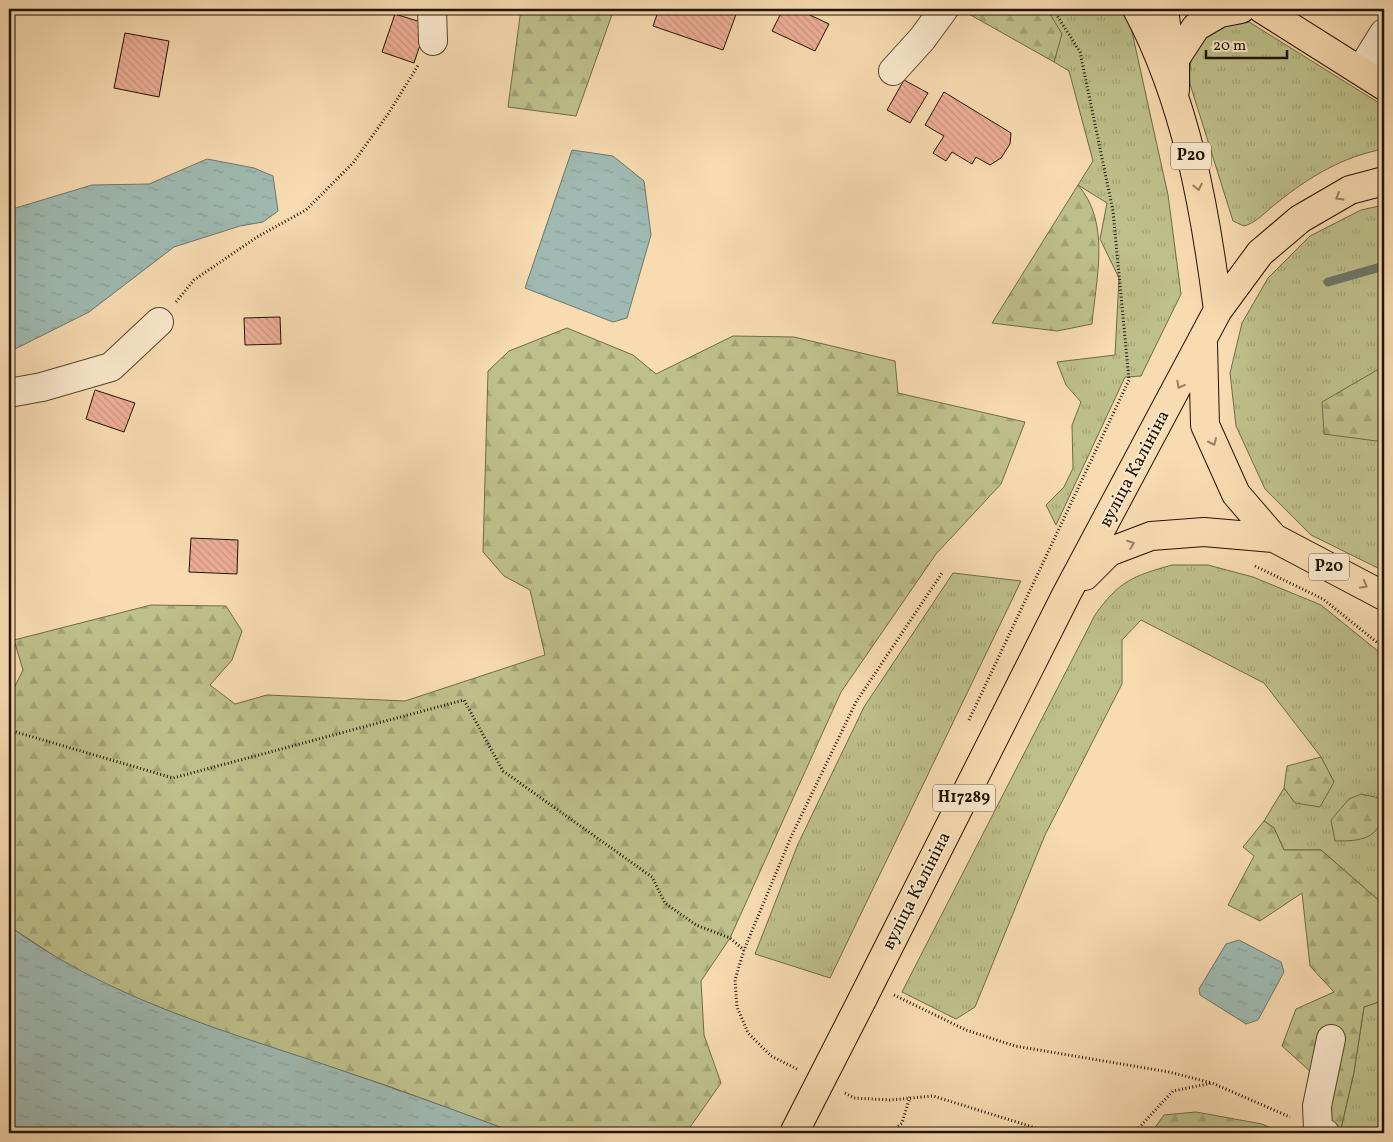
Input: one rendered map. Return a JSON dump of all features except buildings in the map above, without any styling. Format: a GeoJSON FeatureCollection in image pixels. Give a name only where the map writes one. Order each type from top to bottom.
{"type":"FeatureCollection","features":[{"type":"Feature","properties":{"kind":"main road","name":"Р20"},"geometry":{"type":"LineString","coordinates":[[1137,9],[1175,98]]}},
{"type":"Feature","properties":{"kind":"main road","name":"Р20"},"geometry":{"type":"LineString","coordinates":[[1164,9],[1175,98],[1208,233],[1218,310]]}},
{"type":"Feature","properties":{"kind":"main road","name":"Р20"},"geometry":{"type":"LineString","coordinates":[[1175,98],[1175,59],[1196,27],[1220,13],[1241,9]]}},
{"type":"Feature","properties":{"kind":"main road"},"geometry":{"type":"LineString","coordinates":[[1262,9],[1384,86]]}},
{"type":"Feature","properties":{"kind":"main road","name":"Р20"},"geometry":{"type":"LineString","coordinates":[[1384,181],[1350,190],[1300,219],[1260,254],[1218,310],[1203,342],[1205,425],[1236,494],[1274,538],[1384,596]]}},
{"type":"Feature","properties":{"kind":"main road","name":"вуліца Калініна"},"geometry":{"type":"LineString","coordinates":[[794,1133],[1066,595],[1203,342]]}},
{"type":"Feature","properties":{"kind":"main road","name":"вуліца Калініна"},"geometry":{"type":"LineString","coordinates":[[1066,595],[1109,552],[1151,536],[1204,532],[1274,538]]}},
{"type":"Feature","properties":{"kind":"street"},"geometry":{"type":"LineString","coordinates":[[432,9],[433,41]]}},
{"type":"Feature","properties":{"kind":"street"},"geometry":{"type":"LineString","coordinates":[[893,71],[922,39],[944,9]]}},
{"type":"Feature","properties":{"kind":"street"},"geometry":{"type":"LineString","coordinates":[[1361,70],[1384,33]]}},
{"type":"Feature","properties":{"kind":"street"},"geometry":{"type":"LineString","coordinates":[[9,393],[42,387],[111,367],[159,322]]}},
{"type":"Feature","properties":{"kind":"street"},"geometry":{"type":"LineString","coordinates":[[1322,1131],[1316,1106],[1331,1039]]}},
{"type":"Feature","properties":{"kind":"path"},"geometry":{"type":"LineString","coordinates":[[1034,584],[1129,380],[1112,202],[1080,52],[1053,9]]}},
{"type":"Feature","properties":{"kind":"path"},"geometry":{"type":"LineString","coordinates":[[159,322],[194,280],[257,236],[306,210],[353,163],[388,114],[433,41]]}},
{"type":"Feature","properties":{"kind":"path"},"geometry":{"type":"LineString","coordinates":[[1247,564],[1323,599],[1384,648]]}},
{"type":"Feature","properties":{"kind":"path"},"geometry":{"type":"LineString","coordinates":[[804,1073],[771,1056],[748,1033],[737,1007],[735,980],[744,950],[791,837],[856,702],[942,573]]}},
{"type":"Feature","properties":{"kind":"path"},"geometry":{"type":"LineString","coordinates":[[9,730],[173,778],[464,700],[503,771],[652,877],[665,904],[696,925],[730,938],[744,950]]}},
{"type":"Feature","properties":{"kind":"path"},"geometry":{"type":"LineString","coordinates":[[899,997],[966,1030],[1015,1046],[1170,1072],[1212,1083],[1322,1131]]}},
{"type":"Feature","properties":{"kind":"path"},"geometry":{"type":"LineString","coordinates":[[1134,1133],[1173,1091],[1212,1083]]}},
{"type":"Feature","properties":{"kind":"path"},"geometry":{"type":"LineString","coordinates":[[837,1089],[854,1098],[891,1100],[933,1096],[1052,1133]]}},
{"type":"Feature","properties":{"kind":"path"},"geometry":{"type":"LineString","coordinates":[[890,1133],[902,1123],[910,1097]]}},
{"type":"Feature","properties":{"kind":"green space"},"geometry":{"type":"Polygon","coordinates":[[[521,9],[614,9],[576,116],[508,107],[521,9]]]}},
{"type":"Feature","properties":{"kind":"green space"},"geometry":{"type":"Polygon","coordinates":[[[960,9],[1047,9],[1062,34],[1054,62],[960,9]]]}},
{"type":"Feature","properties":{"kind":"green space"},"geometry":{"type":"Polygon","coordinates":[[[1047,9],[1123,9],[1130,23],[1168,195],[1181,294],[1141,376],[1125,377],[1056,525],[1046,505],[1064,487],[1073,468],[1072,425],[1081,402],[1066,385],[1057,362],[1115,355],[1119,278],[1100,239],[1107,203],[1078,185],[1093,161],[1069,71],[1054,62],[1061,34],[1047,9]]]}},
{"type":"Feature","properties":{"kind":"green space"},"geometry":{"type":"Polygon","coordinates":[[[1236,21],[1249,22],[1384,106],[1384,149],[1341,162],[1315,176],[1274,205],[1258,219],[1244,226],[1233,221],[1190,84],[1192,56],[1201,38],[1212,29],[1236,21]]]}},
{"type":"Feature","properties":{"kind":"green space"},"geometry":{"type":"Polygon","coordinates":[[[1078,185],[1088,200],[1095,216],[1098,234],[1098,270],[1092,324],[1057,331],[992,323],[1078,185]]]}},
{"type":"Feature","properties":{"kind":"green space"},"geometry":{"type":"Polygon","coordinates":[[[1384,205],[1384,571],[1311,535],[1265,489],[1236,426],[1230,373],[1242,323],[1268,278],[1310,236],[1361,210],[1384,205]]]}},
{"type":"Feature","properties":{"kind":"green space"},"geometry":{"type":"Polygon","coordinates":[[[567,328],[633,355],[656,374],[733,336],[794,337],[895,361],[898,393],[1025,422],[1001,484],[936,554],[841,692],[730,938],[701,981],[704,1035],[721,1083],[686,1133],[516,1133],[388,1086],[210,1027],[136,998],[80,973],[9,926],[9,698],[23,670],[14,640],[151,605],[226,606],[242,631],[232,660],[210,685],[235,704],[267,695],[405,701],[545,655],[530,590],[504,576],[483,552],[488,371],[509,351],[567,328]]]}},
{"type":"Feature","properties":{"kind":"green space"},"geometry":{"type":"Polygon","coordinates":[[[1384,366],[1384,442],[1324,434],[1322,402],[1384,366]]]}},
{"type":"Feature","properties":{"kind":"green space"},"geometry":{"type":"Polygon","coordinates":[[[1172,565],[1208,565],[1253,577],[1321,605],[1384,656],[1384,807],[1380,798],[1376,830],[1384,811],[1384,905],[1321,850],[1284,850],[1274,828],[1264,821],[1284,788],[1295,803],[1334,782],[1321,757],[1264,683],[1141,620],[1122,640],[1122,684],[1045,835],[975,1007],[956,1019],[902,992],[1095,615],[1112,594],[1128,581],[1172,565]]]}},
{"type":"Feature","properties":{"kind":"green space"},"geometry":{"type":"Polygon","coordinates":[[[953,573],[1021,581],[830,978],[755,954],[798,844],[864,707],[953,573]]]}},
{"type":"Feature","properties":{"kind":"green space"},"geometry":{"type":"Polygon","coordinates":[[[1321,757],[1334,782],[1320,807],[1295,803],[1284,788],[1287,766],[1321,757]]]}},
{"type":"Feature","properties":{"kind":"green space"},"geometry":{"type":"Polygon","coordinates":[[[1361,794],[1380,798],[1384,807],[1379,826],[1374,832],[1361,839],[1335,841],[1331,820],[1349,799],[1361,794]]]}},
{"type":"Feature","properties":{"kind":"green space"},"geometry":{"type":"Polygon","coordinates":[[[1264,821],[1274,828],[1284,850],[1321,850],[1384,905],[1384,1000],[1364,1007],[1354,1072],[1340,1133],[1319,1133],[1312,1073],[1282,1046],[1296,1009],[1334,992],[1310,966],[1302,893],[1260,921],[1228,905],[1254,856],[1243,847],[1264,821]]]}},
{"type":"Feature","properties":{"kind":"green space"},"geometry":{"type":"Polygon","coordinates":[[[1384,1000],[1382,1017],[1384,1017],[1384,1133],[1340,1133],[1354,1072],[1364,1007],[1384,1000]]]}},
{"type":"Feature","properties":{"kind":"green space"},"geometry":{"type":"Polygon","coordinates":[[[1196,1112],[1262,1124],[1283,1133],[1151,1133],[1164,1115],[1196,1112]]]}},
{"type":"Feature","properties":{"kind":"water"},"geometry":{"type":"Polygon","coordinates":[[[572,150],[613,156],[644,181],[651,235],[627,318],[613,322],[525,288],[572,150]]]}},
{"type":"Feature","properties":{"kind":"water"},"geometry":{"type":"Polygon","coordinates":[[[207,159],[254,168],[273,176],[278,211],[263,222],[240,226],[174,247],[89,312],[9,352],[9,210],[92,185],[149,184],[207,159]]]}},
{"type":"Feature","properties":{"kind":"water"},"geometry":{"type":"Polygon","coordinates":[[[9,926],[82,972],[160,1007],[516,1133],[9,1133],[9,926]]]}},
{"type":"Feature","properties":{"kind":"water"},"geometry":{"type":"Polygon","coordinates":[[[1239,940],[1281,962],[1284,972],[1258,1020],[1246,1024],[1200,995],[1199,989],[1226,944],[1239,940]]]}},
{"type":"Feature","properties":{"kind":"waterway"},"geometry":{"type":"LineString","coordinates":[[1328,282],[1384,266]]}}]}
